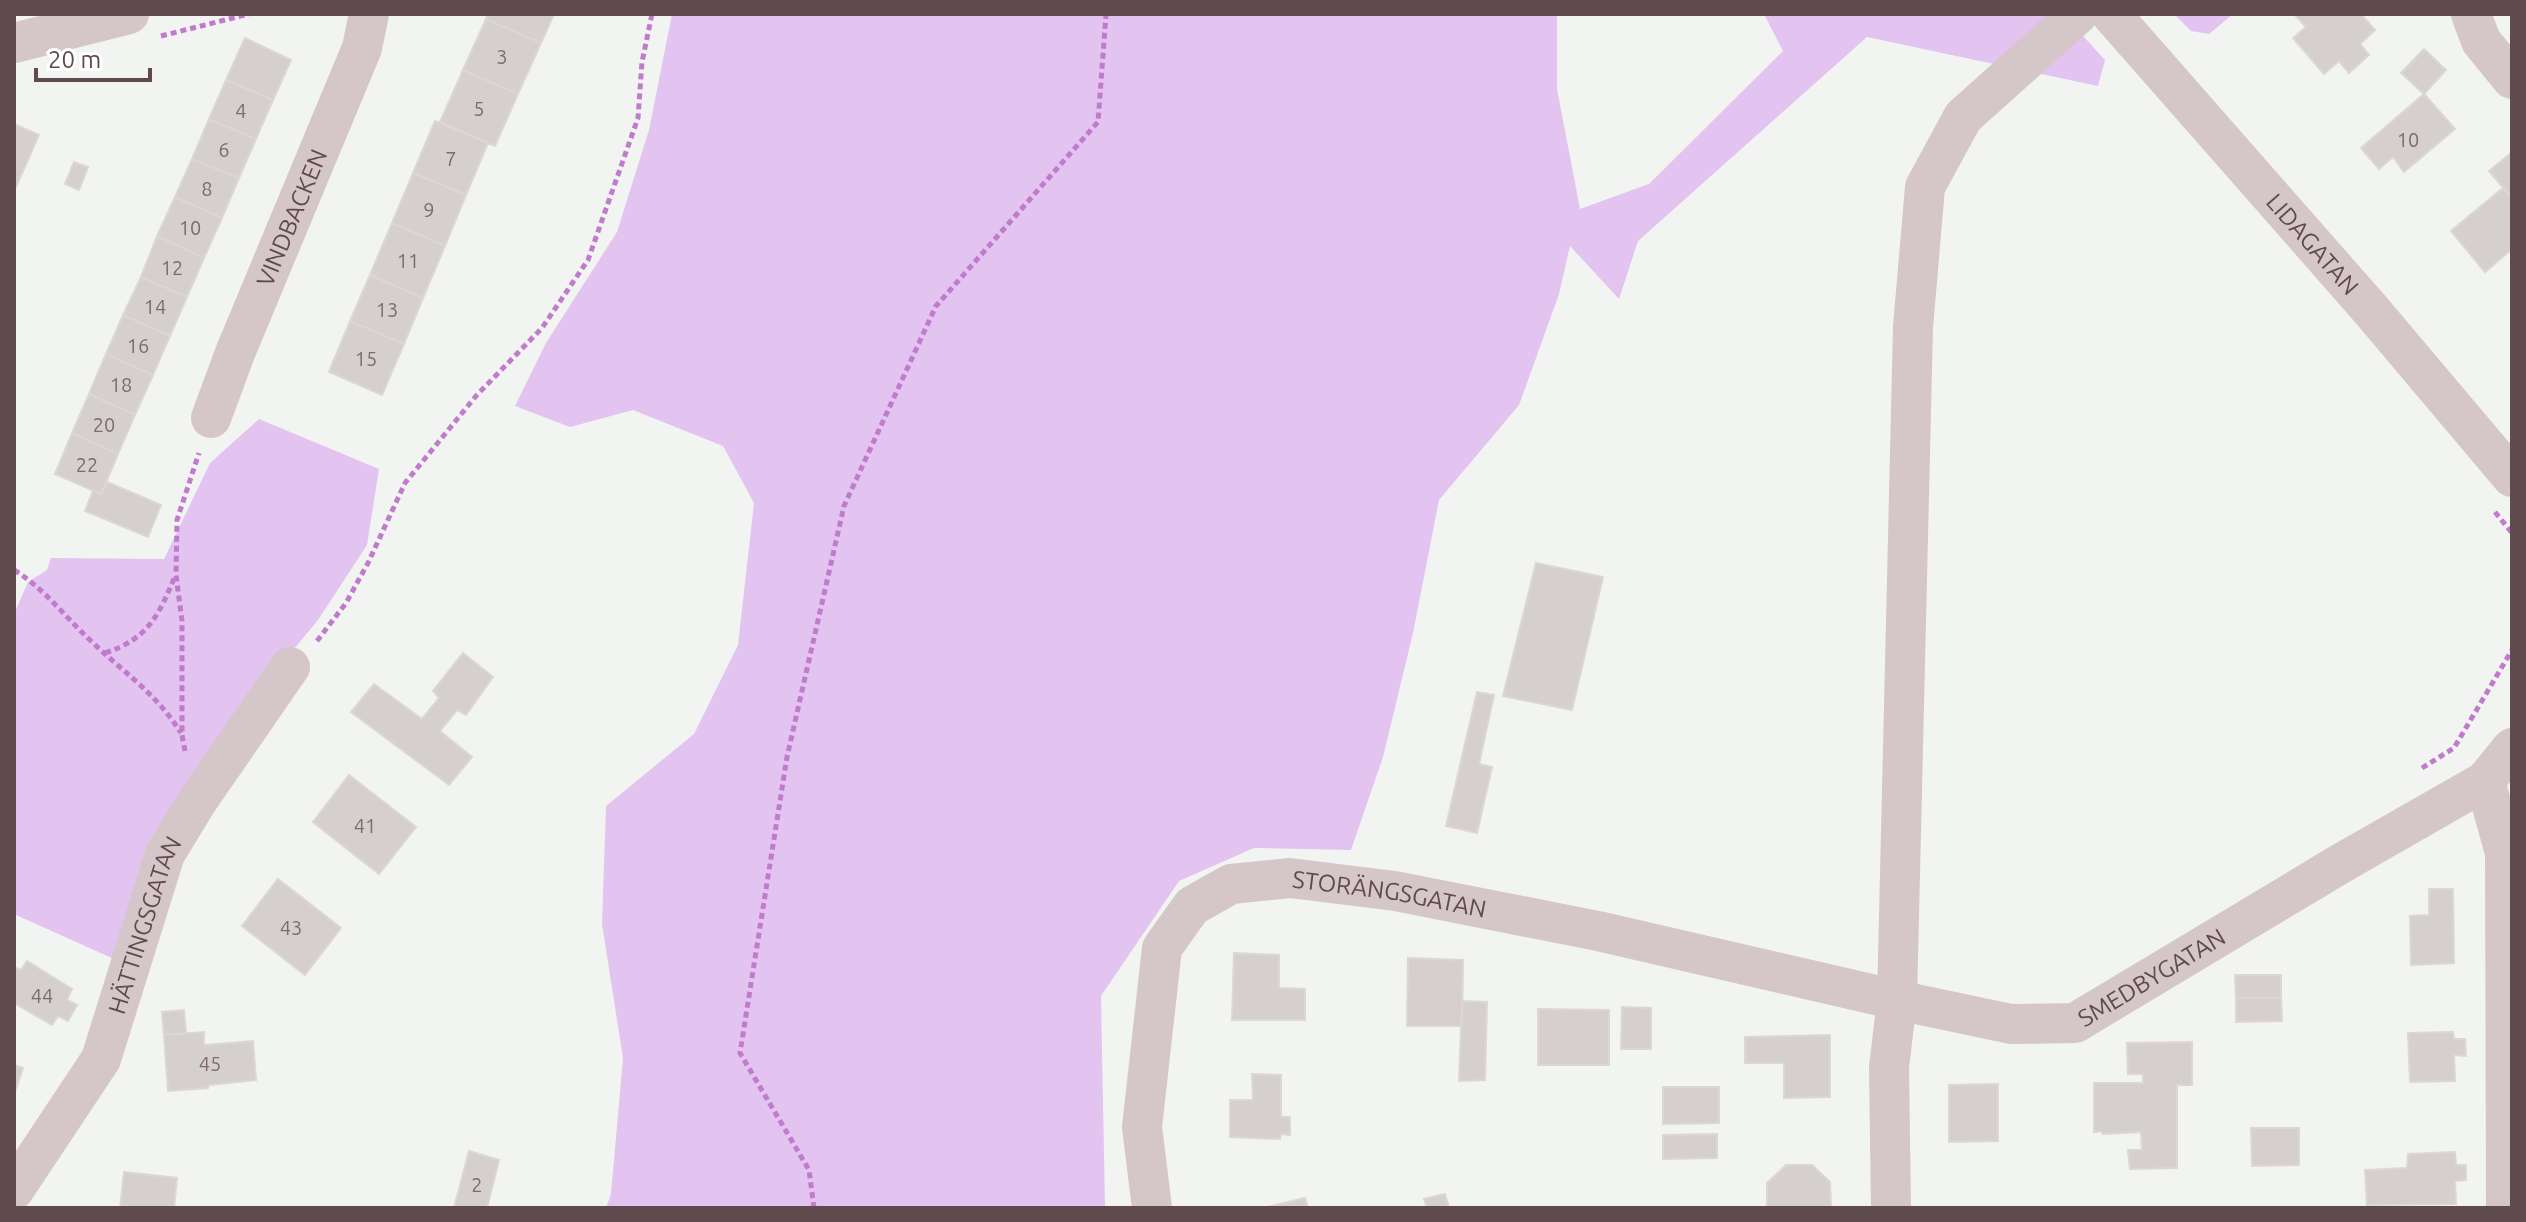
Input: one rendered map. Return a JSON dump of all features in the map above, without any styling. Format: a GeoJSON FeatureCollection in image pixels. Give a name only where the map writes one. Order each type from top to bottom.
{"type":"FeatureCollection","features":[{"type":"Feature","properties":{"kind":"street"},"geometry":{"type":"LineString","coordinates":[[14,43],[129,14]]}},
{"type":"Feature","properties":{"kind":"street","name":"VINDBACKEN"},"geometry":{"type":"LineString","coordinates":[[211,418],[362,48],[369,14]]}},
{"type":"Feature","properties":{"kind":"street"},"geometry":{"type":"LineString","coordinates":[[1891,1208],[1889,1067],[1897,1000],[1913,327],[1925,187],[1963,117],[2078,14]]}},
{"type":"Feature","properties":{"kind":"street","name":"LIDAGATAN"},"geometry":{"type":"LineString","coordinates":[[2111,14],[2371,310],[2512,477]]}},
{"type":"Feature","properties":{"kind":"street"},"geometry":{"type":"LineString","coordinates":[[2471,14],[2481,41],[2512,79]]}},
{"type":"Feature","properties":{"kind":"street","name":"HÄTTINGSGATAN"},"geometry":{"type":"LineString","coordinates":[[14,1190],[101,1059],[165,854],[196,803],[290,667]]}},
{"type":"Feature","properties":{"kind":"street","name":"SMEDBYGATAN"},"geometry":{"type":"LineString","coordinates":[[1897,1000],[2011,1024],[2075,1023],[2354,855],[2485,781],[2512,748]]}},
{"type":"Feature","properties":{"kind":"street"},"geometry":{"type":"LineString","coordinates":[[2485,781],[2505,853],[2506,1208]]}},
{"type":"Feature","properties":{"kind":"street","name":"STORÄNGSGATAN"},"geometry":{"type":"LineString","coordinates":[[1152,1208],[1142,1127],[1162,948],[1192,906],[1231,884],[1290,878],[1395,891],[1598,931],[1897,1000]]}},
{"type":"Feature","properties":{"kind":"path"},"geometry":{"type":"LineString","coordinates":[[290,667],[319,639],[346,603],[405,483],[476,396],[542,328],[588,260],[638,118],[642,62],[652,14]]}},
{"type":"Feature","properties":{"kind":"path"},"geometry":{"type":"LineString","coordinates":[[814,1208],[809,1170],[740,1053],[787,757],[844,506],[936,306],[1098,122],[1106,14]]}},
{"type":"Feature","properties":{"kind":"path"},"geometry":{"type":"LineString","coordinates":[[196,803],[182,735],[182,621],[176,575],[177,520],[211,418]]}},
{"type":"Feature","properties":{"kind":"path"},"geometry":{"type":"LineString","coordinates":[[14,570],[34,582],[56,608],[136,678],[166,709],[182,735]]}},
{"type":"Feature","properties":{"kind":"path"},"geometry":{"type":"LineString","coordinates":[[105,653],[124,647],[144,633],[162,608],[176,575]]}},
{"type":"Feature","properties":{"kind":"path"},"geometry":{"type":"LineString","coordinates":[[2415,772],[2454,748],[2512,650]]}},
{"type":"Feature","properties":{"kind":"shaded area"},"geometry":{"type":"Polygon","coordinates":[[[672,14],[1557,14],[1557,89],[1580,209],[1649,184],[1783,51],[1764,14],[2063,14],[2105,60],[2098,86],[1867,37],[1638,241],[1619,299],[1570,246],[1559,294],[1519,405],[1439,500],[1413,633],[1383,757],[1351,850],[1254,848],[1179,881],[1101,996],[1105,1208],[606,1208],[611,1194],[623,1058],[602,924],[606,806],[694,734],[738,645],[754,503],[723,446],[633,410],[570,427],[515,406],[546,343],[617,232],[649,130],[672,14]]]}},
{"type":"Feature","properties":{"kind":"shaded area"},"geometry":{"type":"Polygon","coordinates":[[[2174,14],[2233,14],[2209,34],[2191,31],[2174,14]]]}},
{"type":"Feature","properties":{"kind":"shaded area"},"geometry":{"type":"Polygon","coordinates":[[[259,419],[379,469],[367,545],[318,620],[293,650],[116,960],[14,914],[14,614],[28,582],[47,570],[51,558],[164,559],[210,463],[259,419]]]}},
{"type":"Feature","properties":{"kind":"building"},"geometry":{"type":"Polygon","coordinates":[[[488,14],[554,14],[541,43],[486,19],[488,14]]]}},
{"type":"Feature","properties":{"kind":"building"},"geometry":{"type":"Polygon","coordinates":[[[2294,14],[2361,14],[2375,30],[2360,44],[2369,55],[2349,73],[2339,61],[2324,74],[2293,38],[2306,27],[2294,14]]]}},
{"type":"Feature","properties":{"kind":"building"},"geometry":{"type":"Polygon","coordinates":[[[486,19],[541,43],[518,94],[463,70],[486,19]]]}},
{"type":"Feature","properties":{"kind":"building"},"geometry":{"type":"Polygon","coordinates":[[[245,38],[291,60],[273,100],[226,80],[245,38]]]}},
{"type":"Feature","properties":{"kind":"building"},"geometry":{"type":"Polygon","coordinates":[[[2424,49],[2446,70],[2424,94],[2401,73],[2424,49]]]}},
{"type":"Feature","properties":{"kind":"building"},"geometry":{"type":"Polygon","coordinates":[[[463,70],[518,94],[495,146],[440,122],[463,70]]]}},
{"type":"Feature","properties":{"kind":"building"},"geometry":{"type":"Polygon","coordinates":[[[226,80],[273,100],[256,139],[209,119],[226,80]]]}},
{"type":"Feature","properties":{"kind":"building"},"geometry":{"type":"Polygon","coordinates":[[[2424,94],[2455,129],[2404,172],[2393,157],[2379,169],[2361,148],[2424,94]]]}},
{"type":"Feature","properties":{"kind":"building"},"geometry":{"type":"Polygon","coordinates":[[[209,119],[256,139],[239,178],[192,159],[209,119]]]}},
{"type":"Feature","properties":{"kind":"building"},"geometry":{"type":"Polygon","coordinates":[[[435,121],[488,143],[466,195],[413,173],[435,121]]]}},
{"type":"Feature","properties":{"kind":"building"},"geometry":{"type":"Polygon","coordinates":[[[14,124],[39,135],[16,187],[14,186],[14,124]]]}},
{"type":"Feature","properties":{"kind":"building"},"geometry":{"type":"Polygon","coordinates":[[[2512,152],[2512,198],[2489,171],[2512,152]]]}},
{"type":"Feature","properties":{"kind":"building"},"geometry":{"type":"Polygon","coordinates":[[[192,159],[239,178],[222,218],[175,197],[192,159]]]}},
{"type":"Feature","properties":{"kind":"building"},"geometry":{"type":"Polygon","coordinates":[[[74,162],[88,167],[79,190],[65,184],[74,162]]]}},
{"type":"Feature","properties":{"kind":"building"},"geometry":{"type":"Polygon","coordinates":[[[413,173],[466,195],[445,246],[392,223],[413,173]]]}},
{"type":"Feature","properties":{"kind":"building"},"geometry":{"type":"Polygon","coordinates":[[[2503,188],[2512,198],[2512,249],[2485,272],[2451,231],[2503,188]]]}},
{"type":"Feature","properties":{"kind":"building"},"geometry":{"type":"Polygon","coordinates":[[[175,197],[222,218],[204,258],[157,236],[175,197]]]}},
{"type":"Feature","properties":{"kind":"building"},"geometry":{"type":"Polygon","coordinates":[[[392,223],[445,246],[423,298],[370,275],[392,223]]]}},
{"type":"Feature","properties":{"kind":"building"},"geometry":{"type":"Polygon","coordinates":[[[157,236],[204,258],[187,297],[141,277],[157,236]]]}},
{"type":"Feature","properties":{"kind":"building"},"geometry":{"type":"Polygon","coordinates":[[[370,275],[423,298],[404,344],[350,321],[370,275]]]}},
{"type":"Feature","properties":{"kind":"building"},"geometry":{"type":"Polygon","coordinates":[[[141,277],[187,297],[170,336],[123,315],[141,277]]]}},
{"type":"Feature","properties":{"kind":"building"},"geometry":{"type":"Polygon","coordinates":[[[123,315],[170,336],[153,375],[106,354],[123,315]]]}},
{"type":"Feature","properties":{"kind":"building"},"geometry":{"type":"Polygon","coordinates":[[[350,321],[404,344],[382,395],[329,372],[350,321]]]}},
{"type":"Feature","properties":{"kind":"building"},"geometry":{"type":"Polygon","coordinates":[[[106,354],[153,375],[135,415],[89,394],[106,354]]]}},
{"type":"Feature","properties":{"kind":"building"},"geometry":{"type":"Polygon","coordinates":[[[89,394],[135,415],[118,454],[72,433],[89,394]]]}},
{"type":"Feature","properties":{"kind":"building"},"geometry":{"type":"Polygon","coordinates":[[[72,433],[118,454],[101,494],[55,474],[72,433]]]}},
{"type":"Feature","properties":{"kind":"building"},"geometry":{"type":"Polygon","coordinates":[[[107,482],[161,505],[148,537],[85,511],[93,491],[101,494],[107,482]]]}},
{"type":"Feature","properties":{"kind":"building"},"geometry":{"type":"Polygon","coordinates":[[[1536,563],[1603,577],[1572,710],[1503,696],[1536,563]]]}},
{"type":"Feature","properties":{"kind":"building"},"geometry":{"type":"Polygon","coordinates":[[[463,653],[493,677],[466,715],[457,710],[440,731],[472,757],[449,785],[351,712],[374,684],[422,719],[439,698],[433,691],[463,653]]]}},
{"type":"Feature","properties":{"kind":"building"},"geometry":{"type":"Polygon","coordinates":[[[1477,692],[1494,695],[1479,764],[1492,767],[1477,833],[1446,826],[1477,692]]]}},
{"type":"Feature","properties":{"kind":"building"},"geometry":{"type":"Polygon","coordinates":[[[349,775],[416,827],[379,874],[313,822],[349,775]]]}},
{"type":"Feature","properties":{"kind":"building"},"geometry":{"type":"Polygon","coordinates":[[[278,879],[341,928],[305,975],[242,926],[278,879]]]}},
{"type":"Feature","properties":{"kind":"building"},"geometry":{"type":"Polygon","coordinates":[[[2429,889],[2453,889],[2454,963],[2411,965],[2410,916],[2429,915],[2429,889]]]}},
{"type":"Feature","properties":{"kind":"building"},"geometry":{"type":"Polygon","coordinates":[[[1234,953],[1279,955],[1279,988],[1305,989],[1305,1020],[1232,1020],[1234,953]]]}},
{"type":"Feature","properties":{"kind":"building"},"geometry":{"type":"Polygon","coordinates":[[[1408,958],[1463,960],[1462,1026],[1407,1026],[1408,958]]]}},
{"type":"Feature","properties":{"kind":"building"},"geometry":{"type":"Polygon","coordinates":[[[27,961],[72,989],[67,1000],[77,1005],[68,1021],[58,1016],[52,1025],[14,1003],[14,967],[21,970],[27,961]]]}},
{"type":"Feature","properties":{"kind":"building"},"geometry":{"type":"Polygon","coordinates":[[[2235,975],[2281,975],[2281,998],[2236,998],[2235,975]]]}},
{"type":"Feature","properties":{"kind":"building"},"geometry":{"type":"Polygon","coordinates":[[[2236,998],[2281,998],[2282,1021],[2236,1022],[2236,998]]]}},
{"type":"Feature","properties":{"kind":"building"},"geometry":{"type":"Polygon","coordinates":[[[1462,1001],[1487,1002],[1485,1080],[1459,1081],[1462,1001]]]}},
{"type":"Feature","properties":{"kind":"building"},"geometry":{"type":"Polygon","coordinates":[[[1622,1007],[1651,1008],[1651,1049],[1621,1049],[1622,1007]]]}},
{"type":"Feature","properties":{"kind":"building"},"geometry":{"type":"Polygon","coordinates":[[[1538,1009],[1609,1010],[1609,1065],[1538,1065],[1538,1009]]]}},
{"type":"Feature","properties":{"kind":"building"},"geometry":{"type":"Polygon","coordinates":[[[184,1010],[186,1033],[164,1035],[162,1012],[184,1010]]]}},
{"type":"Feature","properties":{"kind":"building"},"geometry":{"type":"Polygon","coordinates":[[[204,1032],[204,1045],[253,1041],[256,1080],[168,1091],[164,1035],[204,1032]]]}},
{"type":"Feature","properties":{"kind":"building"},"geometry":{"type":"Polygon","coordinates":[[[2453,1032],[2454,1039],[2465,1039],[2466,1056],[2454,1055],[2455,1081],[2410,1082],[2408,1033],[2453,1032]]]}},
{"type":"Feature","properties":{"kind":"building"},"geometry":{"type":"Polygon","coordinates":[[[1830,1035],[1830,1097],[1784,1098],[1784,1063],[1745,1063],[1745,1037],[1830,1035]]]}},
{"type":"Feature","properties":{"kind":"building"},"geometry":{"type":"Polygon","coordinates":[[[2192,1042],[2192,1085],[2177,1085],[2177,1168],[2130,1169],[2128,1150],[2142,1150],[2141,1132],[2094,1132],[2094,1083],[2143,1083],[2143,1074],[2128,1074],[2127,1043],[2192,1042]]]}},
{"type":"Feature","properties":{"kind":"building"},"geometry":{"type":"Polygon","coordinates":[[[14,1065],[23,1068],[15,1092],[14,1092],[14,1065]]]}},
{"type":"Feature","properties":{"kind":"building"},"geometry":{"type":"Polygon","coordinates":[[[1252,1074],[1281,1075],[1281,1117],[1290,1117],[1290,1135],[1281,1134],[1280,1139],[1230,1137],[1230,1100],[1253,1100],[1252,1074]]]}},
{"type":"Feature","properties":{"kind":"building"},"geometry":{"type":"Polygon","coordinates":[[[1998,1084],[1998,1141],[1949,1142],[1949,1085],[1998,1084]]]}},
{"type":"Feature","properties":{"kind":"building"},"geometry":{"type":"Polygon","coordinates":[[[1663,1087],[1719,1087],[1719,1123],[1663,1124],[1663,1087]]]}},
{"type":"Feature","properties":{"kind":"building"},"geometry":{"type":"Polygon","coordinates":[[[2251,1128],[2299,1128],[2299,1165],[2252,1166],[2251,1128]]]}},
{"type":"Feature","properties":{"kind":"building"},"geometry":{"type":"Polygon","coordinates":[[[1717,1134],[1717,1158],[1663,1159],[1663,1135],[1717,1134]]]}},
{"type":"Feature","properties":{"kind":"building"},"geometry":{"type":"Polygon","coordinates":[[[469,1151],[499,1160],[487,1208],[454,1208],[469,1151]]]}},
{"type":"Feature","properties":{"kind":"building"},"geometry":{"type":"Polygon","coordinates":[[[2455,1152],[2456,1165],[2466,1165],[2466,1180],[2455,1181],[2456,1204],[2367,1205],[2365,1170],[2407,1168],[2408,1154],[2455,1152]]]}},
{"type":"Feature","properties":{"kind":"building"},"geometry":{"type":"Polygon","coordinates":[[[1786,1165],[1812,1165],[1830,1182],[1831,1208],[1767,1208],[1767,1183],[1786,1165]]]}},
{"type":"Feature","properties":{"kind":"building"},"geometry":{"type":"Polygon","coordinates":[[[124,1172],[177,1178],[174,1208],[120,1208],[124,1172]]]}},
{"type":"Feature","properties":{"kind":"building"},"geometry":{"type":"Polygon","coordinates":[[[1445,1194],[1449,1208],[1427,1208],[1424,1199],[1445,1194]]]}},
{"type":"Feature","properties":{"kind":"building"},"geometry":{"type":"Polygon","coordinates":[[[1305,1198],[1308,1208],[1263,1208],[1305,1198]]]}}]}
